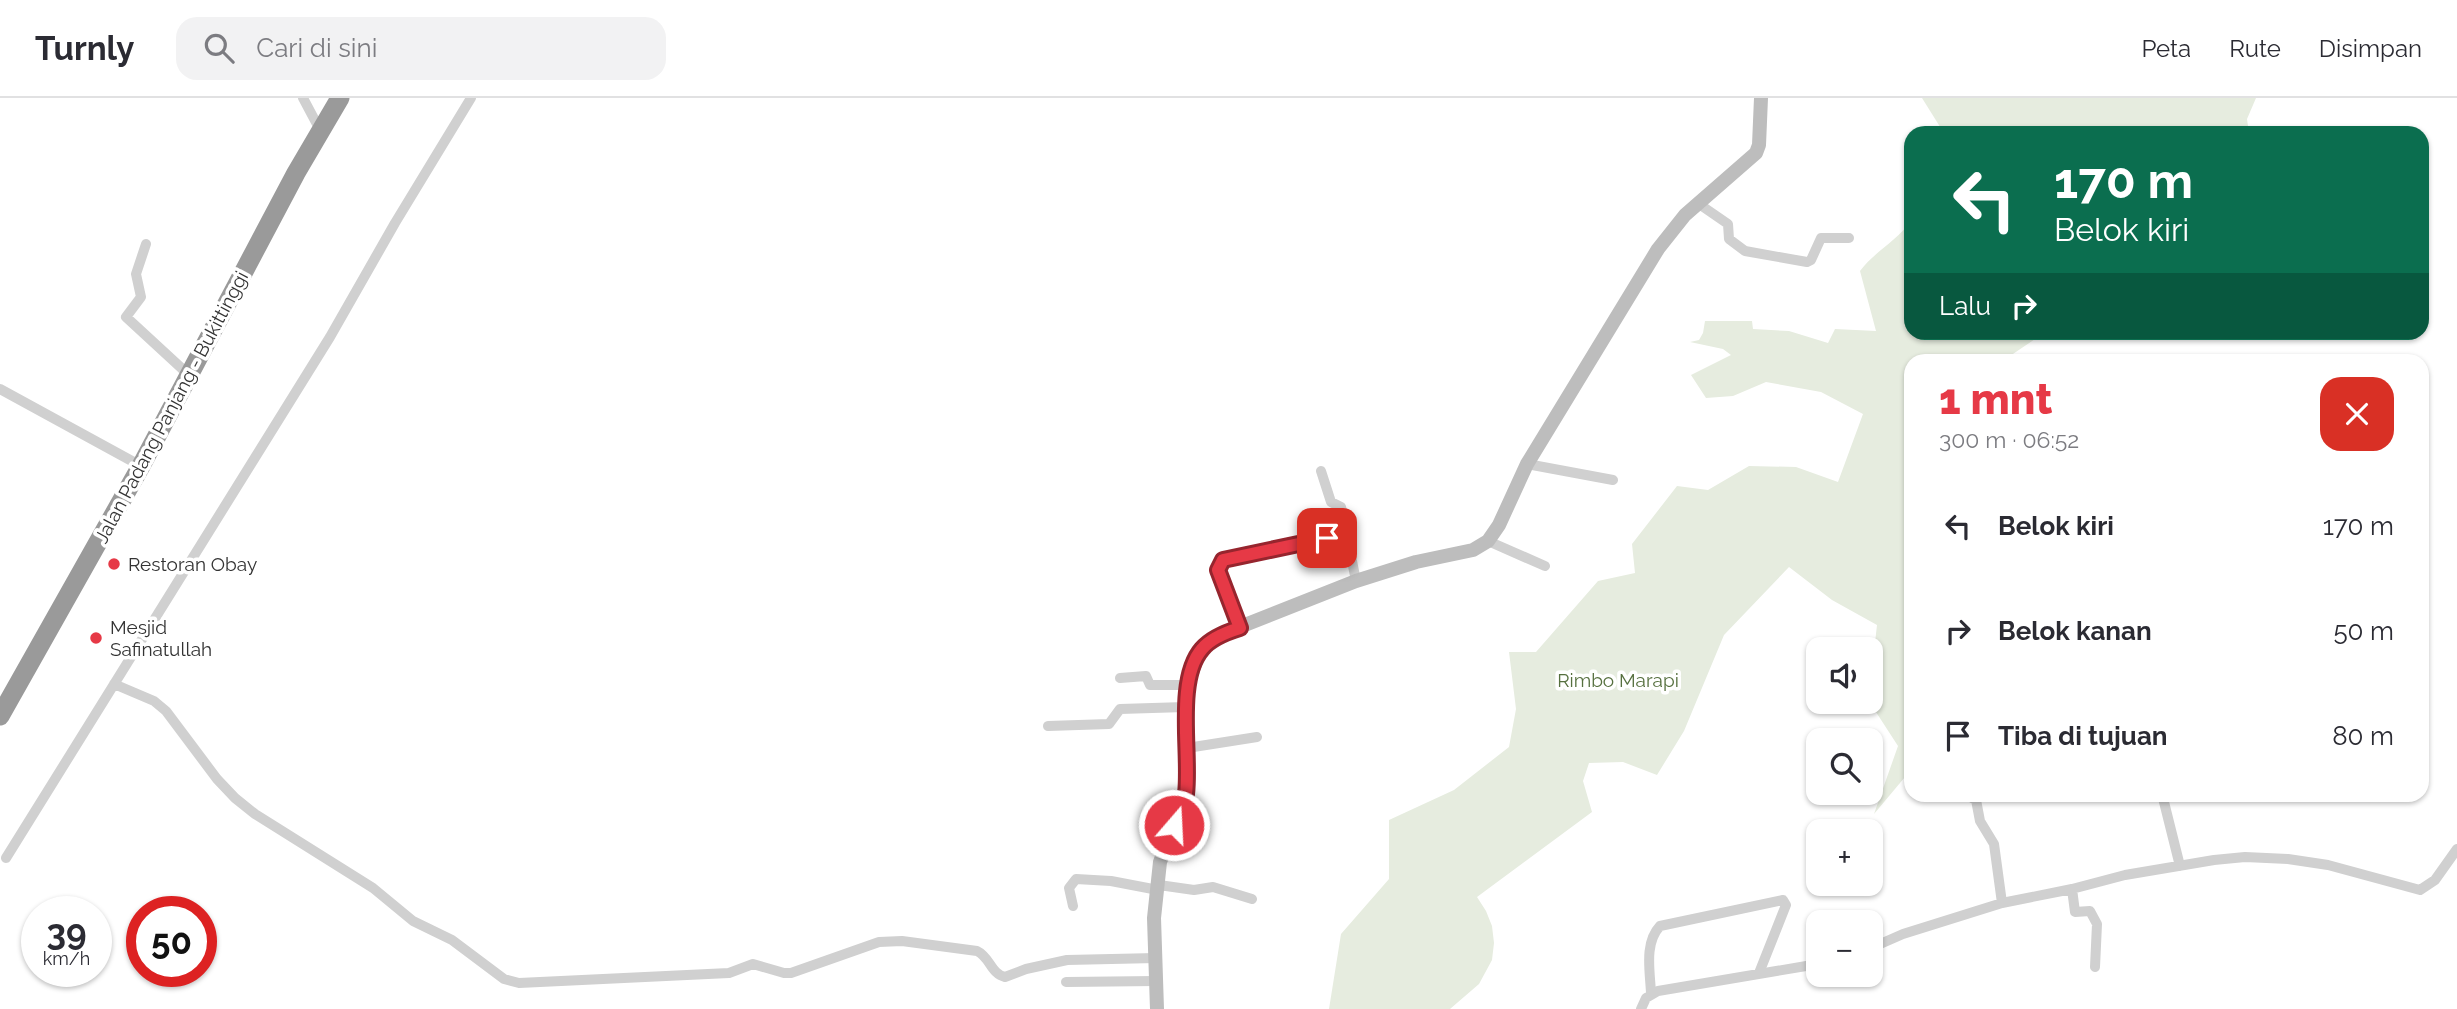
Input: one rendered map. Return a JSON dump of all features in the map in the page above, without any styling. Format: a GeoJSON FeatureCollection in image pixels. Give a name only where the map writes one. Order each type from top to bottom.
{"type":"FeatureCollection","features":[{"type":"Feature","properties":{"kind":"highway","name":"Jalan Padang Panjang - Bukittinggi"},"geometry":{"type":"LineString","coordinates":[[0,716],[142,466],[340,98]]}},
{"type":"Feature","properties":{"kind":"main road"},"geometry":{"type":"LineString","coordinates":[[1157,1009],[1154,918],[1160,862],[1185,797],[1185,707],[1188,685],[1199,652],[1208,643],[1233,630],[1356,581],[1416,562],[1473,550],[1488,541],[1503,518],[1527,464],[1658,249],[1685,215],[1756,153],[1759,145],[1761,98]]}},
{"type":"Feature","properties":{"kind":"street"},"geometry":{"type":"LineString","coordinates":[[303,98],[320,131]]}},
{"type":"Feature","properties":{"kind":"street"},"geometry":{"type":"LineString","coordinates":[[6,859],[330,337],[471,98]]}},
{"type":"Feature","properties":{"kind":"street"},"geometry":{"type":"LineString","coordinates":[[1699,204],[1728,223],[1729,239],[1745,251],[1807,262],[1811,260],[1821,238],[1849,238]]}},
{"type":"Feature","properties":{"kind":"street"},"geometry":{"type":"LineString","coordinates":[[146,244],[136,274],[141,297],[127,317],[190,376]]}},
{"type":"Feature","properties":{"kind":"street"},"geometry":{"type":"LineString","coordinates":[[0,389],[142,466]]}},
{"type":"Feature","properties":{"kind":"street"},"geometry":{"type":"LineString","coordinates":[[1527,464],[1613,480]]}},
{"type":"Feature","properties":{"kind":"street"},"geometry":{"type":"LineString","coordinates":[[1321,471],[1331,502],[1341,507],[1356,581]]}},
{"type":"Feature","properties":{"kind":"street"},"geometry":{"type":"LineString","coordinates":[[1233,630],[1218,570],[1223,560],[1348,535]]}},
{"type":"Feature","properties":{"kind":"street"},"geometry":{"type":"LineString","coordinates":[[1488,541],[1545,566]]}},
{"type":"Feature","properties":{"kind":"street"},"geometry":{"type":"LineString","coordinates":[[1120,678],[1146,676],[1150,684],[1188,685]]}},
{"type":"Feature","properties":{"kind":"street"},"geometry":{"type":"LineString","coordinates":[[114,684],[154,701],[166,711],[217,779],[255,814],[373,888],[413,921],[452,940],[491,971],[519,983],[729,973],[753,964],[791,973],[858,947],[879,942],[902,941],[977,951],[984,954],[1000,976],[1005,977],[1026,969],[1067,960],[1156,958]]}},
{"type":"Feature","properties":{"kind":"street"},"geometry":{"type":"LineString","coordinates":[[1048,726],[1109,724],[1120,709],[1185,707]]}},
{"type":"Feature","properties":{"kind":"street"},"geometry":{"type":"LineString","coordinates":[[1187,748],[1257,737]]}},
{"type":"Feature","properties":{"kind":"street"},"geometry":{"type":"LineString","coordinates":[[1976,802],[1980,821],[1994,844],[2002,903]]}},
{"type":"Feature","properties":{"kind":"street"},"geometry":{"type":"LineString","coordinates":[[2164,802],[2180,866]]}},
{"type":"Feature","properties":{"kind":"street"},"geometry":{"type":"LineString","coordinates":[[1883,943],[2002,903],[2125,875],[2245,857],[2288,859],[2328,865],[2420,890],[2435,880],[2457,849]]}},
{"type":"Feature","properties":{"kind":"street"},"geometry":{"type":"LineString","coordinates":[[1073,906],[1069,888],[1076,879],[1158,888],[1194,890],[1213,887],[1252,899]]}},
{"type":"Feature","properties":{"kind":"street"},"geometry":{"type":"LineString","coordinates":[[2072,889],[2075,912],[2090,911],[2096,922],[2095,967]]}},
{"type":"Feature","properties":{"kind":"street"},"geometry":{"type":"LineString","coordinates":[[1651,993],[1650,945],[1654,932],[1660,926],[1783,900],[1786,905],[1759,973]]}},
{"type":"Feature","properties":{"kind":"street"},"geometry":{"type":"LineString","coordinates":[[1641,1009],[1651,993],[1806,966]]}},
{"type":"Feature","properties":{"kind":"street"},"geometry":{"type":"LineString","coordinates":[[1066,982],[1156,981]]}},
{"type":"Feature","properties":{"kind":"green space"},"geometry":{"type":"Polygon","coordinates":[[[1922,98],[2256,98],[2247,119],[2248,126],[1940,126],[1922,98]]]}},
{"type":"Feature","properties":{"kind":"green space","name":"Rimbo Marapi"},"geometry":{"type":"Polygon","coordinates":[[[1904,229],[1904,340],[2034,340],[2013,354],[1904,354],[1904,778],[1883,803],[1883,788],[1898,746],[1877,714],[1883,714],[1883,637],[1876,637],[1877,625],[1832,600],[1789,567],[1724,635],[1684,731],[1657,775],[1623,762],[1589,763],[1583,781],[1592,812],[1477,897],[1492,926],[1494,943],[1492,960],[1479,984],[1450,1009],[1329,1009],[1341,934],[1389,879],[1389,820],[1454,790],[1509,747],[1516,709],[1509,652],[1536,652],[1598,581],[1635,573],[1632,544],[1677,486],[1708,490],[1749,466],[1796,467],[1838,482],[1863,414],[1821,392],[1766,382],[1733,396],[1706,398],[1691,375],[1731,355],[1723,349],[1690,342],[1699,340],[1705,321],[1752,321],[1753,329],[1789,331],[1828,343],[1835,329],[1876,331],[1860,271],[1904,229]]]}},
{"type":"Feature","properties":{"kind":"place","name":"Restoran Obay"},"geometry":{"type":"Point","coordinates":[114,564]}},
{"type":"Feature","properties":{"kind":"place","name":"Mesjid Safinatullah"},"geometry":{"type":"Point","coordinates":[96,638]}},
{"type":"Feature","properties":{"kind":"route"},"geometry":{"type":"LineString","coordinates":[[1174,825],[1185,797],[1185,707],[1196,657],[1203,647],[1215,639],[1240,628],[1218,570],[1220,563],[1253,552],[1327,538]]}}]}
